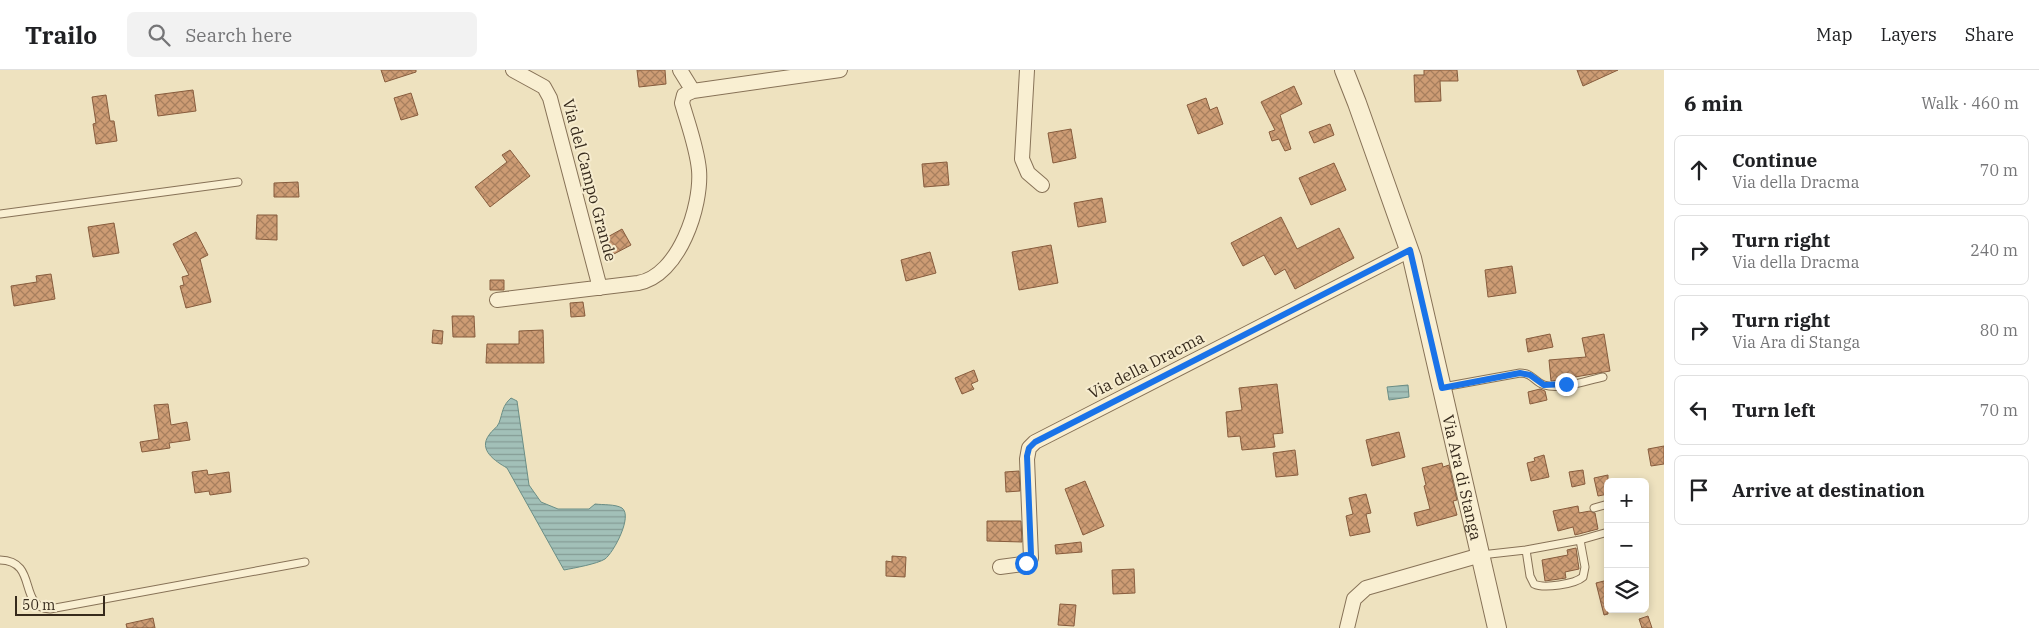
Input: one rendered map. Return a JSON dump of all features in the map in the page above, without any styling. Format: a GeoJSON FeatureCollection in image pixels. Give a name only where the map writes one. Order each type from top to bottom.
{"type":"FeatureCollection","features":[{"type":"Feature","properties":{"kind":"street","name":"Via del Campo Grande"},"geometry":{"type":"LineString","coordinates":[[513,70],[544,87],[550,98],[600,288]]}},
{"type":"Feature","properties":{"kind":"street"},"geometry":{"type":"LineString","coordinates":[[680,70],[693,91],[840,70]]}},
{"type":"Feature","properties":{"kind":"street"},"geometry":{"type":"LineString","coordinates":[[1027,70],[1022,159],[1028,173],[1042,185]]}},
{"type":"Feature","properties":{"kind":"street","name":"Via Ara di Stanga"},"geometry":{"type":"LineString","coordinates":[[1344,70],[1410,250],[1497,628]]}},
{"type":"Feature","properties":{"kind":"street","name":"Via del Campo Grande"},"geometry":{"type":"LineString","coordinates":[[497,300],[642,282],[654,278],[670,261],[686,233],[697,200],[699,186],[698,162],[682,101],[684,95],[693,91]]}},
{"type":"Feature","properties":{"kind":"street","name":"Via della Dracma"},"geometry":{"type":"LineString","coordinates":[[1000,567],[1023,564],[1030,558],[1026,459],[1029,448],[1035,442],[1410,250]]}},
{"type":"Feature","properties":{"kind":"street"},"geometry":{"type":"LineString","coordinates":[[1348,628],[1353,602],[1363,589],[1481,555]]}},
{"type":"Feature","properties":{"kind":"lane"},"geometry":{"type":"LineString","coordinates":[[0,214],[238,182]]}},
{"type":"Feature","properties":{"kind":"lane"},"geometry":{"type":"LineString","coordinates":[[1442,388],[1520,373],[1530,375],[1548,386],[1603,377]]}},
{"type":"Feature","properties":{"kind":"lane"},"geometry":{"type":"LineString","coordinates":[[1594,508],[1604,505]]}},
{"type":"Feature","properties":{"kind":"lane"},"geometry":{"type":"LineString","coordinates":[[1481,555],[1526,550],[1580,540],[1604,533]]}},
{"type":"Feature","properties":{"kind":"lane"},"geometry":{"type":"LineString","coordinates":[[1526,550],[1530,576],[1534,584],[1545,586],[1575,581],[1583,577],[1585,570],[1580,540]]}},
{"type":"Feature","properties":{"kind":"lane"},"geometry":{"type":"LineString","coordinates":[[0,560],[14,562],[18,565],[24,574],[33,601],[40,607],[50,609],[305,562]]}},
{"type":"Feature","properties":{"kind":"water"},"geometry":{"type":"Polygon","coordinates":[[[1408,385],[1409,397],[1389,400],[1387,387],[1408,385]]]}},
{"type":"Feature","properties":{"kind":"water"},"geometry":{"type":"Polygon","coordinates":[[[511,398],[517,401],[529,485],[541,502],[558,509],[589,509],[595,504],[612,505],[622,508],[625,512],[624,526],[621,534],[605,559],[564,570],[507,468],[489,454],[485,446],[486,440],[498,425],[504,407],[511,398]]]}},
{"type":"Feature","properties":{"kind":"building"},"geometry":{"type":"Polygon","coordinates":[[[381,70],[416,70],[416,72],[385,82],[381,70]]]}},
{"type":"Feature","properties":{"kind":"building"},"geometry":{"type":"Polygon","coordinates":[[[637,70],[665,70],[666,84],[639,87],[637,70]]]}},
{"type":"Feature","properties":{"kind":"building"},"geometry":{"type":"Polygon","coordinates":[[[1424,70],[1457,70],[1458,81],[1440,81],[1441,101],[1415,102],[1414,75],[1424,75],[1424,70]]]}},
{"type":"Feature","properties":{"kind":"building"},"geometry":{"type":"Polygon","coordinates":[[[1577,70],[1618,70],[1583,86],[1577,70]]]}},
{"type":"Feature","properties":{"kind":"building"},"geometry":{"type":"Polygon","coordinates":[[[1294,86],[1302,104],[1280,115],[1291,149],[1285,151],[1279,139],[1272,141],[1269,132],[1275,130],[1261,102],[1294,86]]]}},
{"type":"Feature","properties":{"kind":"building"},"geometry":{"type":"Polygon","coordinates":[[[193,90],[196,111],[158,116],[155,95],[193,90]]]}},
{"type":"Feature","properties":{"kind":"building"},"geometry":{"type":"Polygon","coordinates":[[[411,93],[418,115],[401,120],[394,98],[411,93]]]}},
{"type":"Feature","properties":{"kind":"building"},"geometry":{"type":"Polygon","coordinates":[[[106,95],[110,121],[114,121],[117,141],[96,144],[93,124],[96,123],[92,97],[106,95]]]}},
{"type":"Feature","properties":{"kind":"building"},"geometry":{"type":"Polygon","coordinates":[[[1206,98],[1210,110],[1217,107],[1223,124],[1198,134],[1187,105],[1206,98]]]}},
{"type":"Feature","properties":{"kind":"building"},"geometry":{"type":"Polygon","coordinates":[[[1330,124],[1334,135],[1314,143],[1309,132],[1330,124]]]}},
{"type":"Feature","properties":{"kind":"building"},"geometry":{"type":"Polygon","coordinates":[[[1071,129],[1076,158],[1053,163],[1048,133],[1071,129]]]}},
{"type":"Feature","properties":{"kind":"building"},"geometry":{"type":"Polygon","coordinates":[[[510,150],[530,176],[490,207],[475,187],[507,162],[502,155],[510,150]]]}},
{"type":"Feature","properties":{"kind":"building"},"geometry":{"type":"Polygon","coordinates":[[[947,162],[949,185],[924,187],[922,164],[947,162]]]}},
{"type":"Feature","properties":{"kind":"building"},"geometry":{"type":"Polygon","coordinates":[[[1334,163],[1346,190],[1311,205],[1299,178],[1334,163]]]}},
{"type":"Feature","properties":{"kind":"building"},"geometry":{"type":"Polygon","coordinates":[[[298,182],[299,197],[274,197],[274,183],[298,182]]]}},
{"type":"Feature","properties":{"kind":"building"},"geometry":{"type":"Polygon","coordinates":[[[1102,198],[1106,222],[1078,227],[1074,203],[1102,198]]]}},
{"type":"Feature","properties":{"kind":"building"},"geometry":{"type":"Polygon","coordinates":[[[257,215],[277,215],[277,240],[256,239],[257,215]]]}},
{"type":"Feature","properties":{"kind":"building"},"geometry":{"type":"Polygon","coordinates":[[[1281,217],[1297,249],[1339,228],[1354,258],[1295,289],[1285,269],[1275,275],[1264,255],[1243,266],[1231,243],[1281,217]]]}},
{"type":"Feature","properties":{"kind":"building"},"geometry":{"type":"Polygon","coordinates":[[[114,223],[119,253],[93,257],[88,227],[114,223]]]}},
{"type":"Feature","properties":{"kind":"building"},"geometry":{"type":"Polygon","coordinates":[[[622,229],[631,245],[612,255],[604,239],[622,229]]]}},
{"type":"Feature","properties":{"kind":"building"},"geometry":{"type":"Polygon","coordinates":[[[196,232],[208,255],[200,259],[211,302],[186,308],[180,286],[184,285],[182,277],[189,275],[173,244],[196,232]]]}},
{"type":"Feature","properties":{"kind":"building"},"geometry":{"type":"Polygon","coordinates":[[[1051,245],[1058,283],[1019,290],[1012,252],[1051,245]]]}},
{"type":"Feature","properties":{"kind":"building"},"geometry":{"type":"Polygon","coordinates":[[[930,252],[936,273],[906,281],[901,260],[930,252]]]}},
{"type":"Feature","properties":{"kind":"building"},"geometry":{"type":"Polygon","coordinates":[[[1512,266],[1516,293],[1488,297],[1485,270],[1512,266]]]}},
{"type":"Feature","properties":{"kind":"building"},"geometry":{"type":"Polygon","coordinates":[[[51,274],[55,299],[14,306],[11,286],[37,282],[36,276],[51,274]]]}},
{"type":"Feature","properties":{"kind":"building"},"geometry":{"type":"Polygon","coordinates":[[[490,280],[504,280],[504,290],[490,290],[490,280]]]}},
{"type":"Feature","properties":{"kind":"building"},"geometry":{"type":"Polygon","coordinates":[[[583,302],[585,316],[571,317],[570,303],[583,302]]]}},
{"type":"Feature","properties":{"kind":"building"},"geometry":{"type":"Polygon","coordinates":[[[452,316],[474,316],[475,337],[453,337],[452,316]]]}},
{"type":"Feature","properties":{"kind":"building"},"geometry":{"type":"Polygon","coordinates":[[[433,330],[443,331],[442,344],[432,343],[433,330]]]}},
{"type":"Feature","properties":{"kind":"building"},"geometry":{"type":"Polygon","coordinates":[[[543,330],[544,363],[486,363],[487,344],[519,344],[519,331],[543,330]]]}},
{"type":"Feature","properties":{"kind":"building"},"geometry":{"type":"Polygon","coordinates":[[[1550,334],[1553,347],[1528,352],[1526,339],[1550,334]]]}},
{"type":"Feature","properties":{"kind":"building"},"geometry":{"type":"Polygon","coordinates":[[[1604,334],[1610,371],[1551,381],[1549,360],[1586,357],[1582,338],[1604,334]]]}},
{"type":"Feature","properties":{"kind":"building"},"geometry":{"type":"Polygon","coordinates":[[[974,370],[978,381],[971,384],[974,389],[962,394],[955,378],[974,370]]]}},
{"type":"Feature","properties":{"kind":"building"},"geometry":{"type":"Polygon","coordinates":[[[1277,384],[1283,433],[1273,434],[1275,447],[1242,450],[1240,436],[1228,437],[1226,412],[1242,410],[1239,388],[1277,384]]]}},
{"type":"Feature","properties":{"kind":"building"},"geometry":{"type":"Polygon","coordinates":[[[1540,389],[1545,391],[1547,400],[1530,404],[1528,392],[1540,389]]]}},
{"type":"Feature","properties":{"kind":"building"},"geometry":{"type":"Polygon","coordinates":[[[168,404],[171,425],[187,422],[190,440],[169,443],[170,448],[142,452],[140,442],[159,439],[154,405],[168,404]]]}},
{"type":"Feature","properties":{"kind":"building"},"geometry":{"type":"Polygon","coordinates":[[[1399,432],[1405,457],[1372,466],[1366,440],[1399,432]]]}},
{"type":"Feature","properties":{"kind":"building"},"geometry":{"type":"Polygon","coordinates":[[[1664,446],[1664,464],[1651,466],[1648,449],[1664,446]]]}},
{"type":"Feature","properties":{"kind":"building"},"geometry":{"type":"Polygon","coordinates":[[[1295,450],[1298,475],[1276,477],[1273,453],[1295,450]]]}},
{"type":"Feature","properties":{"kind":"building"},"geometry":{"type":"Polygon","coordinates":[[[1544,455],[1549,477],[1531,481],[1527,463],[1535,461],[1534,458],[1544,455]]]}},
{"type":"Feature","properties":{"kind":"building"},"geometry":{"type":"Polygon","coordinates":[[[1442,463],[1443,467],[1449,465],[1457,500],[1453,501],[1457,515],[1417,526],[1414,513],[1430,509],[1422,468],[1442,463]]]}},
{"type":"Feature","properties":{"kind":"building"},"geometry":{"type":"Polygon","coordinates":[[[207,470],[208,475],[229,472],[231,492],[210,495],[209,491],[195,493],[192,472],[207,470]]]}},
{"type":"Feature","properties":{"kind":"building"},"geometry":{"type":"Polygon","coordinates":[[[1583,470],[1585,484],[1572,487],[1569,472],[1583,470]]]}},
{"type":"Feature","properties":{"kind":"building"},"geometry":{"type":"Polygon","coordinates":[[[1019,471],[1020,491],[1006,492],[1005,472],[1019,471]]]}},
{"type":"Feature","properties":{"kind":"building"},"geometry":{"type":"Polygon","coordinates":[[[1608,475],[1608,478],[1604,478],[1604,495],[1598,496],[1594,478],[1608,475]]]}},
{"type":"Feature","properties":{"kind":"building"},"geometry":{"type":"Polygon","coordinates":[[[1085,481],[1104,526],[1083,535],[1065,489],[1085,481]]]}},
{"type":"Feature","properties":{"kind":"building"},"geometry":{"type":"Polygon","coordinates":[[[1366,494],[1371,513],[1366,514],[1370,532],[1350,536],[1346,516],[1353,514],[1349,498],[1366,494]]]}},
{"type":"Feature","properties":{"kind":"building"},"geometry":{"type":"Polygon","coordinates":[[[1578,506],[1579,513],[1590,511],[1595,513],[1598,529],[1575,535],[1573,527],[1558,531],[1553,511],[1578,506]]]}},
{"type":"Feature","properties":{"kind":"building"},"geometry":{"type":"Polygon","coordinates":[[[987,521],[1021,521],[1022,542],[987,541],[987,521]]]}},
{"type":"Feature","properties":{"kind":"building"},"geometry":{"type":"Polygon","coordinates":[[[1081,542],[1082,552],[1056,554],[1055,545],[1081,542]]]}},
{"type":"Feature","properties":{"kind":"building"},"geometry":{"type":"Polygon","coordinates":[[[1576,548],[1579,569],[1565,572],[1566,578],[1545,581],[1542,560],[1568,555],[1567,550],[1576,548]]]}},
{"type":"Feature","properties":{"kind":"building"},"geometry":{"type":"Polygon","coordinates":[[[892,556],[906,557],[905,577],[886,576],[886,561],[892,562],[892,556]]]}},
{"type":"Feature","properties":{"kind":"building"},"geometry":{"type":"Polygon","coordinates":[[[1134,569],[1135,593],[1113,594],[1112,570],[1134,569]]]}},
{"type":"Feature","properties":{"kind":"building"},"geometry":{"type":"Polygon","coordinates":[[[1604,581],[1604,613],[1608,614],[1604,615],[1596,583],[1604,581]]]}},
{"type":"Feature","properties":{"kind":"building"},"geometry":{"type":"Polygon","coordinates":[[[1060,604],[1076,605],[1074,626],[1058,625],[1060,604]]]}},
{"type":"Feature","properties":{"kind":"building"},"geometry":{"type":"Polygon","coordinates":[[[1648,616],[1652,628],[1642,628],[1639,619],[1648,616]]]}},
{"type":"Feature","properties":{"kind":"building"},"geometry":{"type":"Polygon","coordinates":[[[153,618],[155,628],[127,628],[126,624],[153,618]]]}},
{"type":"Feature","properties":{"kind":"route"},"geometry":{"type":"LineString","coordinates":[[1026,563],[1029,561],[1031,554],[1027,456],[1031,445],[1410,250],[1442,388],[1520,373],[1526,373],[1544,385],[1566,384]]}}]}
